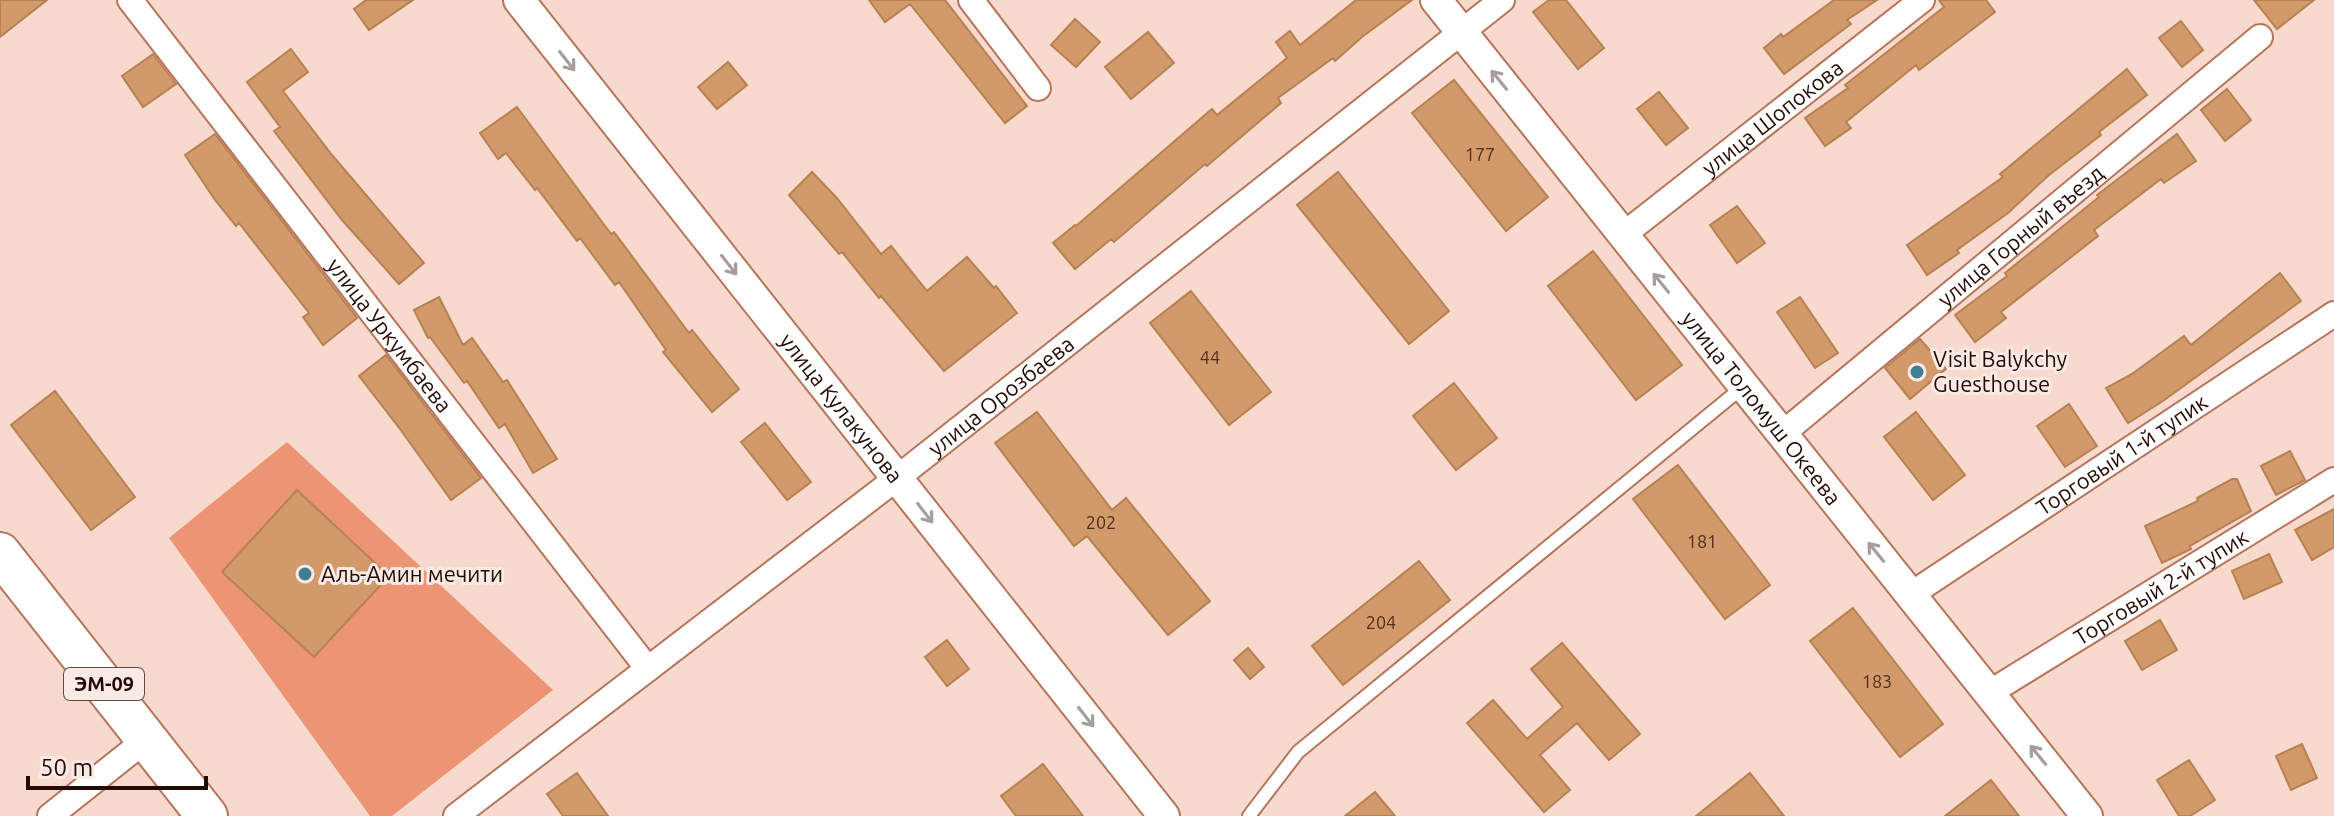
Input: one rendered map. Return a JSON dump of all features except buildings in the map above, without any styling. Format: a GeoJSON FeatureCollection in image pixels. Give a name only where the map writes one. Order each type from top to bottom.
{"type":"FeatureCollection","features":[{"type":"Feature","properties":{"kind":"highway","name":"ЭМ-09"},"geometry":{"type":"LineString","coordinates":[[0,553],[207,816]]}},
{"type":"Feature","properties":{"kind":"street","name":"улица Уркумбаева"},"geometry":{"type":"LineString","coordinates":[[130,0],[648,669]]}},
{"type":"Feature","properties":{"kind":"street","name":"улица Кулакунова"},"geometry":{"type":"LineString","coordinates":[[519,0],[1164,816]]}},
{"type":"Feature","properties":{"kind":"street"},"geometry":{"type":"LineString","coordinates":[[971,0],[1038,88]]}},
{"type":"Feature","properties":{"kind":"street","name":"улица Толомуш Океева"},"geometry":{"type":"LineString","coordinates":[[1436,0],[2087,816]]}},
{"type":"Feature","properties":{"kind":"street","name":"улица Орозбаева"},"geometry":{"type":"LineString","coordinates":[[456,816],[897,478],[1502,0]]}},
{"type":"Feature","properties":{"kind":"street","name":"улица Шопокова"},"geometry":{"type":"LineString","coordinates":[[1623,235],[1922,0]]}},
{"type":"Feature","properties":{"kind":"street","name":"улица Горный въезд"},"geometry":{"type":"LineString","coordinates":[[1782,434],[2260,37]]}},
{"type":"Feature","properties":{"kind":"street","name":"Торговый 1-й тупик"},"geometry":{"type":"LineString","coordinates":[[1910,595],[2334,314]]}},
{"type":"Feature","properties":{"kind":"street","name":"Торговый 2-й тупик"},"geometry":{"type":"LineString","coordinates":[[1989,693],[2334,480]]}},
{"type":"Feature","properties":{"kind":"street"},"geometry":{"type":"LineString","coordinates":[[50,816],[147,739]]}},
{"type":"Feature","properties":{"kind":"lane"},"geometry":{"type":"LineString","coordinates":[[1249,816],[1298,752],[1744,386]]}},
{"type":"Feature","properties":{"kind":"shaded area"},"geometry":{"type":"Polygon","coordinates":[[[287,442],[553,690],[392,816],[370,816],[169,538],[287,442]]]}},
{"type":"Feature","properties":{"kind":"place","name":"Visit Balykchy Guesthouse"},"geometry":{"type":"Point","coordinates":[1917,372]}},
{"type":"Feature","properties":{"kind":"place","name":"Аль-Амин мечити"},"geometry":{"type":"Point","coordinates":[305,574]}}]}
